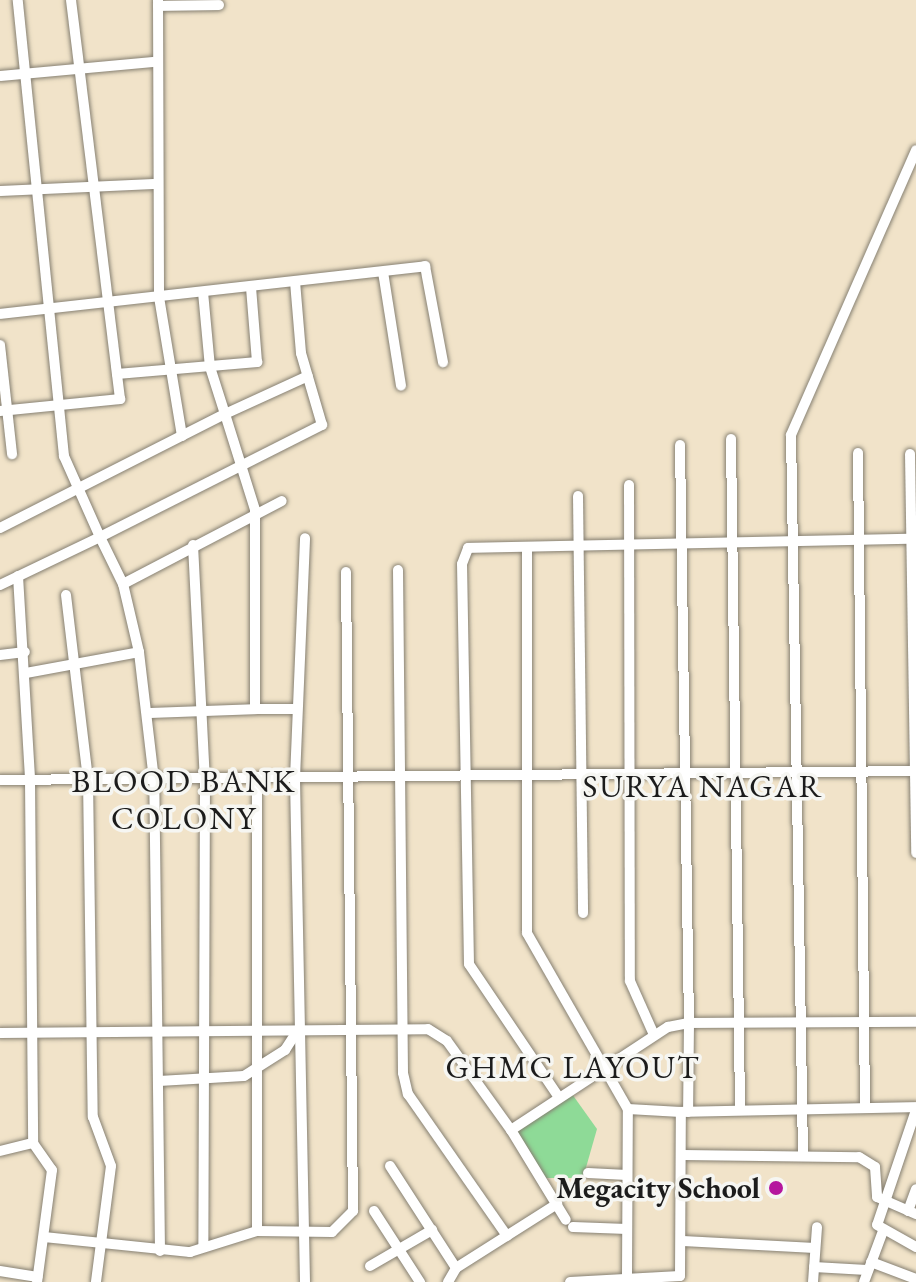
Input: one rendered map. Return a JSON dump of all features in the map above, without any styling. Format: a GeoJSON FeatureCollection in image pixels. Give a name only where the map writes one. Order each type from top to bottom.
{"type":"FeatureCollection","features":[{"type":"Feature","properties":{"kind":"street"},"geometry":{"type":"LineString","coordinates":[[18,0],[45,307],[64,456],[123,584],[139,652],[148,713],[154,780],[160,1031],[160,1251]]}},
{"type":"Feature","properties":{"kind":"street"},"geometry":{"type":"LineString","coordinates":[[4,411],[120,399],[90,184],[71,0]]}},
{"type":"Feature","properties":{"kind":"street"},"geometry":{"type":"LineString","coordinates":[[182,436],[166,371],[159,297],[153,62],[158,3],[219,5]]}},
{"type":"Feature","properties":{"kind":"street"},"geometry":{"type":"LineString","coordinates":[[0,76],[153,62]]}},
{"type":"Feature","properties":{"kind":"street"},"geometry":{"type":"LineString","coordinates":[[803,1156],[802,769],[794,421],[916,150]]}},
{"type":"Feature","properties":{"kind":"street"},"geometry":{"type":"LineString","coordinates":[[0,191],[90,184],[154,184]]}},
{"type":"Feature","properties":{"kind":"street"},"geometry":{"type":"LineString","coordinates":[[0,314],[429,268],[443,362]]}},
{"type":"Feature","properties":{"kind":"street"},"geometry":{"type":"LineString","coordinates":[[383,272],[401,386]]}},
{"type":"Feature","properties":{"kind":"street"},"geometry":{"type":"LineString","coordinates":[[0,585],[322,425],[308,376],[295,282]]}},
{"type":"Feature","properties":{"kind":"street"},"geometry":{"type":"LineString","coordinates":[[117,374],[257,362],[251,287]]}},
{"type":"Feature","properties":{"kind":"street"},"geometry":{"type":"LineString","coordinates":[[203,292],[210,367],[244,465],[255,510],[255,709]]}},
{"type":"Feature","properties":{"kind":"street"},"geometry":{"type":"LineString","coordinates":[[0,345],[4,411],[12,454]]}},
{"type":"Feature","properties":{"kind":"street"},"geometry":{"type":"LineString","coordinates":[[0,528],[225,414],[308,376]]}},
{"type":"Feature","properties":{"kind":"street"},"geometry":{"type":"LineString","coordinates":[[731,439],[740,1110]]}},
{"type":"Feature","properties":{"kind":"street"},"geometry":{"type":"LineString","coordinates":[[570,1282],[627,1275],[680,1279],[689,1023],[680,445]]}},
{"type":"Feature","properties":{"kind":"street"},"geometry":{"type":"LineString","coordinates":[[858,453],[867,1023],[865,1107]]}},
{"type":"Feature","properties":{"kind":"street"},"geometry":{"type":"LineString","coordinates":[[910,454],[914,539],[916,853]]}},
{"type":"Feature","properties":{"kind":"street"},"geometry":{"type":"LineString","coordinates":[[629,485],[633,772],[631,993],[654,1035]]}},
{"type":"Feature","properties":{"kind":"street"},"geometry":{"type":"LineString","coordinates":[[578,496],[583,913]]}},
{"type":"Feature","properties":{"kind":"street"},"geometry":{"type":"LineString","coordinates":[[123,584],[255,510],[282,501]]}},
{"type":"Feature","properties":{"kind":"street"},"geometry":{"type":"LineString","coordinates":[[305,538],[295,778],[305,1282]]}},
{"type":"Feature","properties":{"kind":"street"},"geometry":{"type":"LineString","coordinates":[[558,1096],[469,964],[470,773],[464,555],[476,544],[527,547],[914,539]]}},
{"type":"Feature","properties":{"kind":"street"},"geometry":{"type":"LineString","coordinates":[[193,545],[199,712],[205,778],[203,1247]]}},
{"type":"Feature","properties":{"kind":"street"},"geometry":{"type":"LineString","coordinates":[[527,547],[529,943],[628,1109],[627,1275]]}},
{"type":"Feature","properties":{"kind":"street"},"geometry":{"type":"LineString","coordinates":[[398,570],[404,1028],[408,1094],[507,1236]]}},
{"type":"Feature","properties":{"kind":"street"},"geometry":{"type":"LineString","coordinates":[[44,1237],[160,1251],[203,1247],[257,1231],[337,1230],[353,1211],[346,572]]}},
{"type":"Feature","properties":{"kind":"street"},"geometry":{"type":"LineString","coordinates":[[0,1271],[37,1279],[52,1170],[33,1143],[30,780],[25,652],[18,576]]}},
{"type":"Feature","properties":{"kind":"street"},"geometry":{"type":"LineString","coordinates":[[66,595],[88,779],[96,1032],[93,1117],[111,1166],[96,1282]]}},
{"type":"Feature","properties":{"kind":"street"},"geometry":{"type":"LineString","coordinates":[[0,655],[25,652]]}},
{"type":"Feature","properties":{"kind":"street"},"geometry":{"type":"LineString","coordinates":[[26,673],[139,652]]}},
{"type":"Feature","properties":{"kind":"street"},"geometry":{"type":"LineString","coordinates":[[148,713],[297,709]]}},
{"type":"Feature","properties":{"kind":"street"},"geometry":{"type":"LineString","coordinates":[[0,780],[295,778],[349,774],[736,769],[863,768],[915,771]]}},
{"type":"Feature","properties":{"kind":"street"},"geometry":{"type":"LineString","coordinates":[[257,777],[257,1231]]}},
{"type":"Feature","properties":{"kind":"street"},"geometry":{"type":"LineString","coordinates":[[511,1130],[654,1035],[689,1023],[916,1022]]}},
{"type":"Feature","properties":{"kind":"street"},"geometry":{"type":"LineString","coordinates":[[0,1033],[428,1029],[447,1041],[511,1130],[569,1224],[627,1229]]}},
{"type":"Feature","properties":{"kind":"street"},"geometry":{"type":"LineString","coordinates":[[159,1081],[205,1081],[258,1069],[302,1030]]}},
{"type":"Feature","properties":{"kind":"street"},"geometry":{"type":"LineString","coordinates":[[628,1109],[685,1112],[916,1108],[914,1126],[877,1225],[916,1247]]}},
{"type":"Feature","properties":{"kind":"street"},"geometry":{"type":"LineString","coordinates":[[0,1151],[33,1143]]}},
{"type":"Feature","properties":{"kind":"street"},"geometry":{"type":"LineString","coordinates":[[683,1155],[803,1156],[869,1161],[884,1202],[912,1213],[916,1189]]}},
{"type":"Feature","properties":{"kind":"street"},"geometry":{"type":"LineString","coordinates":[[390,1166],[456,1268]]}},
{"type":"Feature","properties":{"kind":"street"},"geometry":{"type":"LineString","coordinates":[[588,1173],[627,1175]]}},
{"type":"Feature","properties":{"kind":"street"},"geometry":{"type":"LineString","coordinates":[[448,1282],[456,1268],[557,1204]]}},
{"type":"Feature","properties":{"kind":"street"},"geometry":{"type":"LineString","coordinates":[[374,1211],[420,1282]]}},
{"type":"Feature","properties":{"kind":"street"},"geometry":{"type":"LineString","coordinates":[[813,1282],[817,1227]]}},
{"type":"Feature","properties":{"kind":"street"},"geometry":{"type":"LineString","coordinates":[[370,1266],[432,1230]]}},
{"type":"Feature","properties":{"kind":"street"},"geometry":{"type":"LineString","coordinates":[[864,1282],[883,1231]]}},
{"type":"Feature","properties":{"kind":"street"},"geometry":{"type":"LineString","coordinates":[[683,1241],[815,1248]]}},
{"type":"Feature","properties":{"kind":"street"},"geometry":{"type":"LineString","coordinates":[[814,1267],[869,1266],[898,1277],[916,1279]]}},
{"type":"Feature","properties":{"kind":"green space"},"geometry":{"type":"Polygon","coordinates":[[[572,1094],[597,1129],[583,1178],[541,1178],[517,1131],[572,1094]]]}},
{"type":"Feature","properties":{"kind":"place","name":"Megacity School"},"geometry":{"type":"Point","coordinates":[776,1188]}},
{"type":"Feature","properties":{"kind":"district","name":"SURYA NAGAR"},"geometry":{"type":"Point","coordinates":[703,786]}},
{"type":"Feature","properties":{"kind":"district","name":"BLOOD BANK COLONY"},"geometry":{"type":"Point","coordinates":[184,800]}},
{"type":"Feature","properties":{"kind":"district","name":"GHMC LAYOUT"},"geometry":{"type":"Point","coordinates":[573,1067]}}]}
